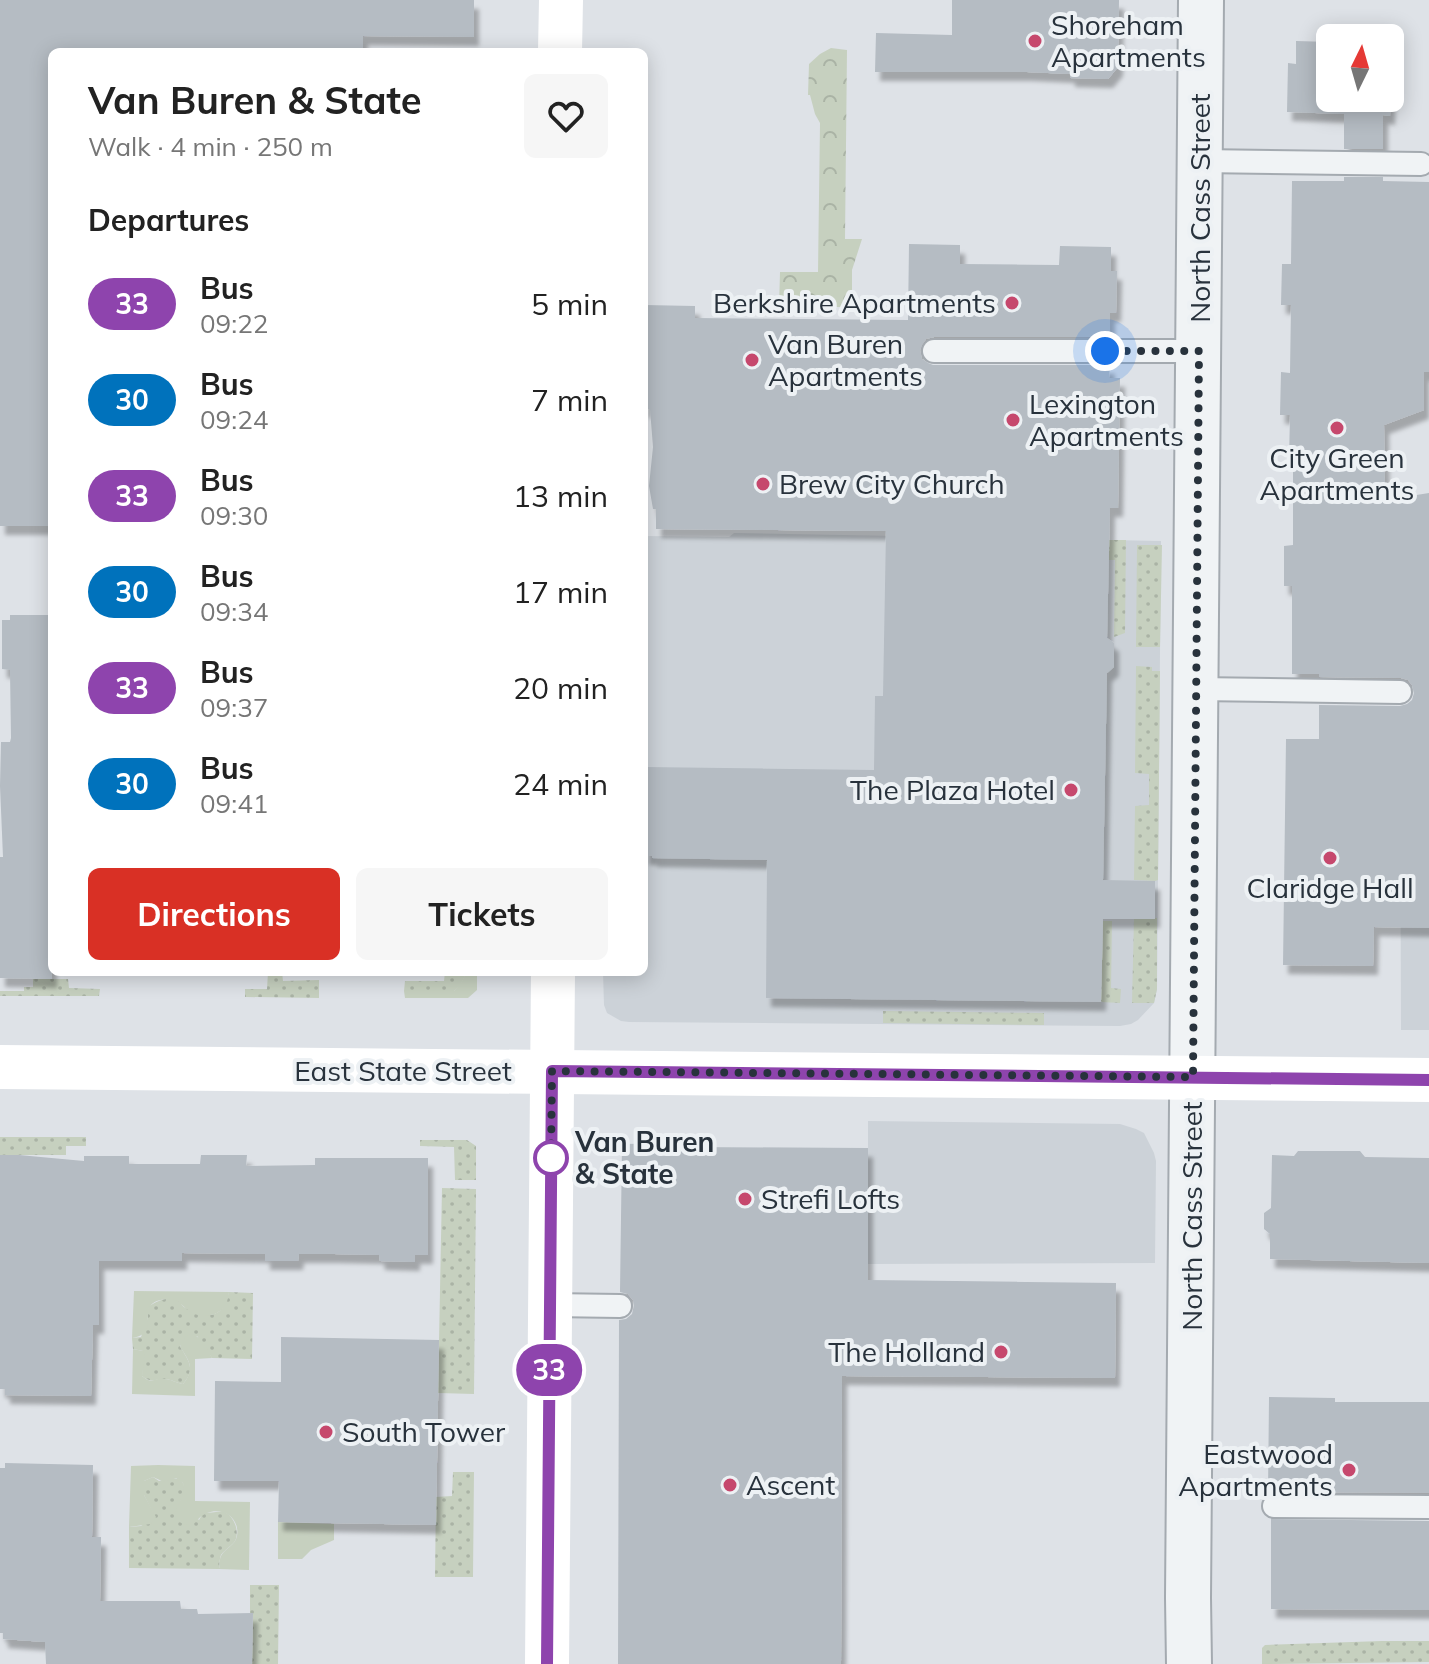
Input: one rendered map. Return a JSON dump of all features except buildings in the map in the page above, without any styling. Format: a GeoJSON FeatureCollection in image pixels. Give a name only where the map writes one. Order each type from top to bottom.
{"type":"FeatureCollection","features":[{"type":"Feature","properties":{"kind":"main road"},"geometry":{"type":"LineString","coordinates":[[560,48],[561,0]]}},
{"type":"Feature","properties":{"kind":"main road"},"geometry":{"type":"LineString","coordinates":[[547,1664],[553,976]]}},
{"type":"Feature","properties":{"kind":"main road","name":"East State Street"},"geometry":{"type":"LineString","coordinates":[[0,1067],[1429,1080]]}},
{"type":"Feature","properties":{"kind":"street","name":"North Cass Street"},"geometry":{"type":"LineString","coordinates":[[1189,1664],[1201,0]]}},
{"type":"Feature","properties":{"kind":"lane"},"geometry":{"type":"LineString","coordinates":[[1200,161],[1421,164]]}},
{"type":"Feature","properties":{"kind":"lane"},"geometry":{"type":"LineString","coordinates":[[934,351],[1199,351]]}},
{"type":"Feature","properties":{"kind":"lane"},"geometry":{"type":"LineString","coordinates":[[1196,689],[1400,692]]}},
{"type":"Feature","properties":{"kind":"lane"},"geometry":{"type":"LineString","coordinates":[[550,1305],[620,1306]]}},
{"type":"Feature","properties":{"kind":"lane"},"geometry":{"type":"LineString","coordinates":[[1274,1506],[1429,1507]]}},
{"type":"Feature","properties":{"kind":"shaded area"},"geometry":{"type":"Polygon","coordinates":[[[734,533],[1161,541],[1157,989],[1154,1003],[1138,1020],[1120,1026],[629,1022],[607,1013],[603,976],[648,976],[648,536],[729,537],[734,533]]]}},
{"type":"Feature","properties":{"kind":"shaded area"},"geometry":{"type":"Polygon","coordinates":[[[1400,710],[1429,710],[1429,1030],[1401,1030],[1400,710]]]}},
{"type":"Feature","properties":{"kind":"shaded area"},"geometry":{"type":"Polygon","coordinates":[[[868,1121],[1120,1124],[1136,1129],[1144,1133],[1156,1161],[1155,1263],[868,1264],[868,1121]]]}},
{"type":"Feature","properties":{"kind":"green space"},"geometry":{"type":"Polygon","coordinates":[[[831,48],[847,50],[845,239],[862,239],[852,270],[852,307],[779,307],[780,272],[818,272],[820,123],[808,95],[809,64],[831,48]]]}},
{"type":"Feature","properties":{"kind":"green space"},"geometry":{"type":"Polygon","coordinates":[[[1109,540],[1126,540],[1125,633],[1114,637],[1115,560],[1109,560],[1109,540]]]}},
{"type":"Feature","properties":{"kind":"green space"},"geometry":{"type":"Polygon","coordinates":[[[1137,545],[1162,545],[1160,647],[1136,647],[1137,545]]]}},
{"type":"Feature","properties":{"kind":"green space"},"geometry":{"type":"Polygon","coordinates":[[[1136,666],[1160,671],[1158,880],[1155,881],[1134,880],[1135,806],[1149,805],[1149,774],[1135,773],[1136,666]]]}},
{"type":"Feature","properties":{"kind":"green space"},"geometry":{"type":"Polygon","coordinates":[[[1134,918],[1157,918],[1157,989],[1154,1003],[1132,1003],[1134,918]]]}},
{"type":"Feature","properties":{"kind":"green space"},"geometry":{"type":"Polygon","coordinates":[[[1103,921],[1112,921],[1111,988],[1121,989],[1120,1003],[1101,1002],[1103,921]]]}},
{"type":"Feature","properties":{"kind":"green space"},"geometry":{"type":"Polygon","coordinates":[[[268,976],[282,976],[283,981],[319,980],[319,998],[245,997],[245,989],[267,989],[268,976]]]}},
{"type":"Feature","properties":{"kind":"green space"},"geometry":{"type":"Polygon","coordinates":[[[445,976],[465,976],[454,991],[404,991],[405,981],[444,981],[445,976]]]}},
{"type":"Feature","properties":{"kind":"green space"},"geometry":{"type":"Polygon","coordinates":[[[465,976],[477,976],[477,990],[468,998],[405,998],[404,991],[454,991],[465,976]]]}},
{"type":"Feature","properties":{"kind":"green space"},"geometry":{"type":"Polygon","coordinates":[[[33,979],[68,979],[69,988],[100,989],[99,996],[0,996],[0,991],[24,991],[24,987],[33,987],[33,979]]]}},
{"type":"Feature","properties":{"kind":"green space"},"geometry":{"type":"Polygon","coordinates":[[[883,1011],[1044,1013],[1044,1025],[883,1023],[883,1011]]]}},
{"type":"Feature","properties":{"kind":"green space"},"geometry":{"type":"Polygon","coordinates":[[[0,1137],[86,1137],[86,1146],[66,1146],[66,1155],[0,1155],[0,1137]]]}},
{"type":"Feature","properties":{"kind":"green space"},"geometry":{"type":"Polygon","coordinates":[[[420,1140],[467,1140],[476,1146],[476,1180],[455,1180],[454,1147],[420,1146],[420,1140]]]}},
{"type":"Feature","properties":{"kind":"green space"},"geometry":{"type":"Polygon","coordinates":[[[442,1188],[476,1189],[474,1394],[438,1393],[442,1188]]]}},
{"type":"Feature","properties":{"kind":"green space"},"geometry":{"type":"Polygon","coordinates":[[[134,1291],[229,1292],[223,1309],[208,1316],[192,1313],[174,1299],[156,1301],[148,1311],[146,1330],[132,1338],[134,1291]]]}},
{"type":"Feature","properties":{"kind":"green space"},"geometry":{"type":"Polygon","coordinates":[[[229,1292],[253,1293],[252,1359],[212,1358],[197,1336],[180,1346],[190,1370],[183,1384],[167,1379],[148,1380],[142,1376],[143,1351],[133,1349],[132,1338],[141,1337],[149,1306],[164,1299],[174,1299],[190,1310],[209,1315],[222,1309],[229,1292]]]}},
{"type":"Feature","properties":{"kind":"green space"},"geometry":{"type":"Polygon","coordinates":[[[192,1334],[202,1341],[212,1358],[195,1359],[195,1396],[132,1394],[133,1349],[143,1351],[145,1356],[142,1376],[145,1379],[167,1379],[183,1384],[190,1366],[180,1347],[185,1337],[192,1334]]]}},
{"type":"Feature","properties":{"kind":"green space"},"geometry":{"type":"Polygon","coordinates":[[[131,1466],[195,1466],[195,1501],[250,1502],[249,1570],[219,1569],[221,1556],[237,1536],[236,1524],[229,1516],[219,1512],[207,1513],[192,1525],[186,1525],[176,1518],[174,1515],[182,1496],[183,1483],[176,1478],[164,1482],[153,1477],[144,1481],[144,1495],[156,1517],[151,1524],[129,1527],[131,1466]]]}},
{"type":"Feature","properties":{"kind":"green space"},"geometry":{"type":"Polygon","coordinates":[[[453,1472],[474,1472],[473,1577],[435,1577],[436,1497],[452,1496],[453,1472]]]}},
{"type":"Feature","properties":{"kind":"green space"},"geometry":{"type":"Polygon","coordinates":[[[153,1477],[159,1481],[174,1478],[181,1481],[184,1490],[180,1502],[199,1520],[203,1513],[222,1512],[233,1520],[236,1537],[221,1555],[219,1569],[129,1568],[129,1527],[141,1526],[155,1517],[144,1495],[144,1481],[153,1477]]]}},
{"type":"Feature","properties":{"kind":"green space"},"geometry":{"type":"Polygon","coordinates":[[[278,1522],[334,1524],[334,1540],[311,1550],[302,1559],[278,1559],[278,1522]]]}},
{"type":"Feature","properties":{"kind":"green space"},"geometry":{"type":"Polygon","coordinates":[[[250,1585],[279,1585],[278,1664],[252,1664],[250,1585]]]}},
{"type":"Feature","properties":{"kind":"green space"},"geometry":{"type":"Polygon","coordinates":[[[1429,1641],[1429,1662],[1262,1664],[1262,1648],[1265,1645],[1429,1641]]]}},
{"type":"Feature","properties":{"kind":"bus line","name":"33"},"geometry":{"type":"LineString","coordinates":[[547,1664],[552,1071],[1429,1080]]}},
{"type":"Feature","properties":{"kind":"place","name":"Shoreham Apartments"},"geometry":{"type":"Point","coordinates":[1035,41]}},
{"type":"Feature","properties":{"kind":"place","name":"Berkshire Apartments"},"geometry":{"type":"Point","coordinates":[1012,303]}},
{"type":"Feature","properties":{"kind":"place","name":"Van Buren Apartments"},"geometry":{"type":"Point","coordinates":[752,360]}},
{"type":"Feature","properties":{"kind":"place","name":"Lexington Apartments"},"geometry":{"type":"Point","coordinates":[1013,420]}},
{"type":"Feature","properties":{"kind":"place","name":"City Green Apartments"},"geometry":{"type":"Point","coordinates":[1337,428]}},
{"type":"Feature","properties":{"kind":"place","name":"Brew City Church"},"geometry":{"type":"Point","coordinates":[763,484]}},
{"type":"Feature","properties":{"kind":"place","name":"The Plaza Hotel"},"geometry":{"type":"Point","coordinates":[1071,790]}},
{"type":"Feature","properties":{"kind":"place","name":"Claridge Hall"},"geometry":{"type":"Point","coordinates":[1330,858]}},
{"type":"Feature","properties":{"kind":"place","name":"Van Buren & State"},"geometry":{"type":"Point","coordinates":[551,1158]}},
{"type":"Feature","properties":{"kind":"place","name":"Strefi Lofts"},"geometry":{"type":"Point","coordinates":[745,1199]}},
{"type":"Feature","properties":{"kind":"place","name":"The Holland"},"geometry":{"type":"Point","coordinates":[1001,1352]}},
{"type":"Feature","properties":{"kind":"place","name":"South Tower"},"geometry":{"type":"Point","coordinates":[326,1432]}},
{"type":"Feature","properties":{"kind":"place","name":"Eastwood Apartments"},"geometry":{"type":"Point","coordinates":[1349,1470]}},
{"type":"Feature","properties":{"kind":"place","name":"Ascent"},"geometry":{"type":"Point","coordinates":[730,1485]}},
{"type":"Feature","properties":{"kind":"route"},"geometry":{"type":"LineString","coordinates":[[551,1158],[552,1071],[1193,1077],[1199,351],[1105,351]]}}]}
